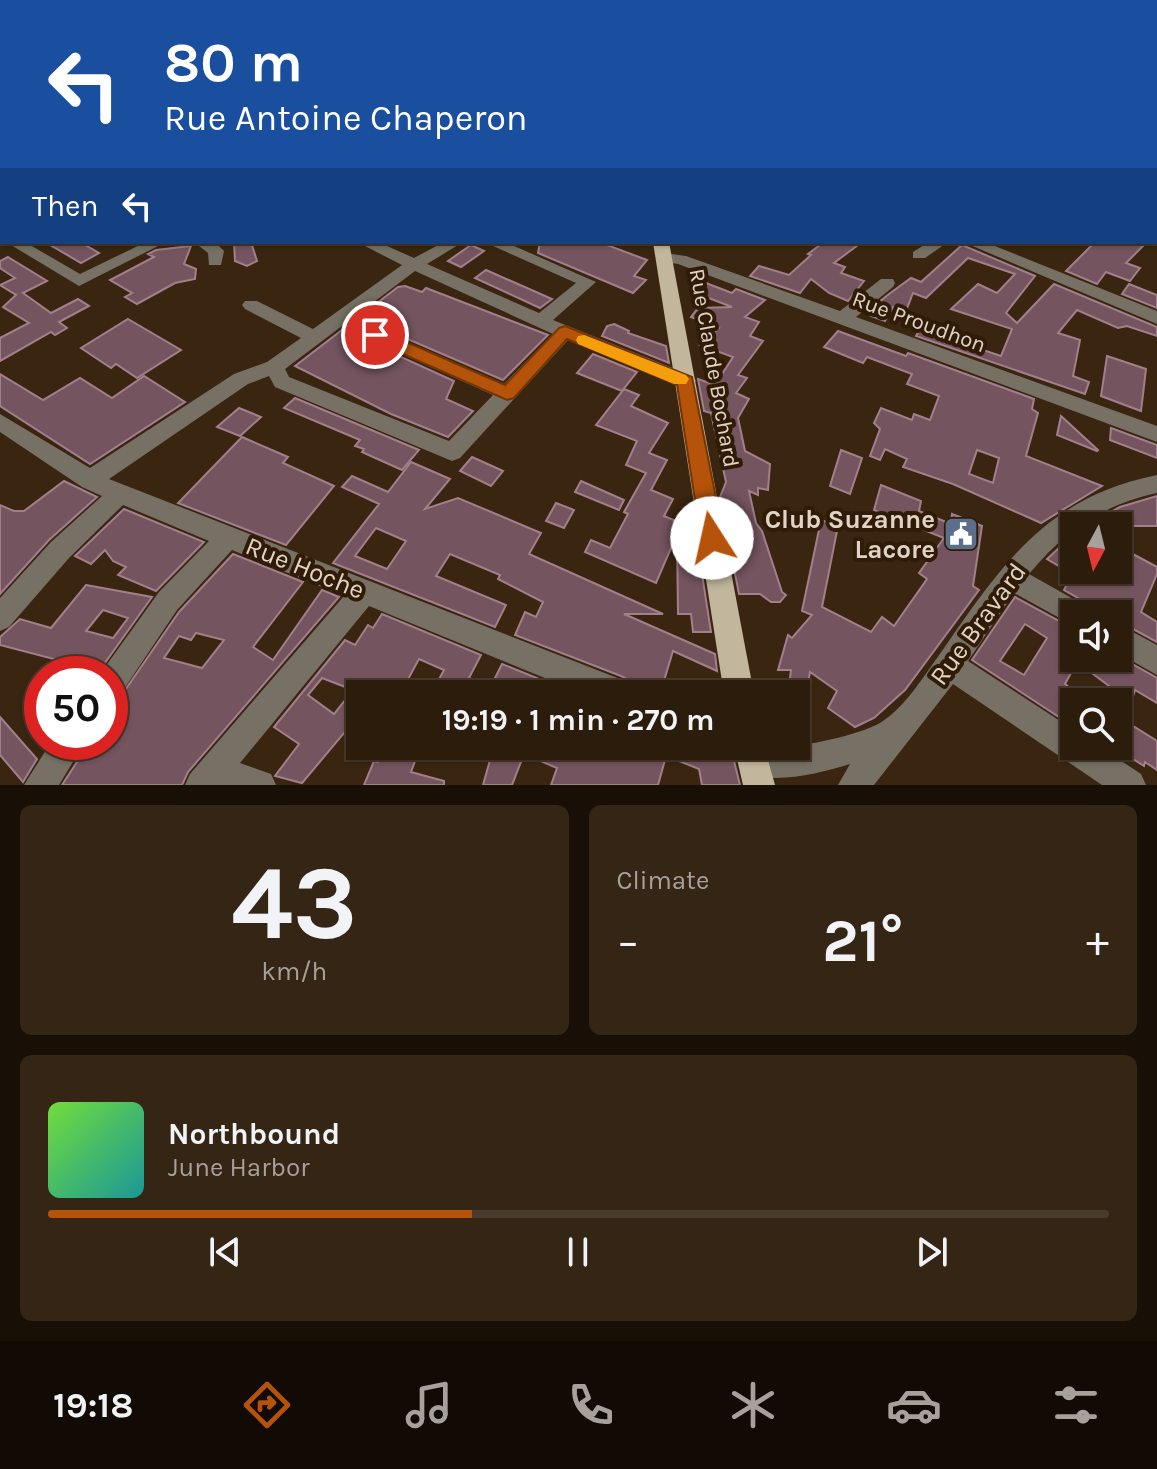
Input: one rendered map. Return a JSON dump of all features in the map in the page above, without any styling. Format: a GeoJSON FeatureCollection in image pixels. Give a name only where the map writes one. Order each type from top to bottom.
{"type":"FeatureCollection","features":[{"type":"Feature","properties":{"kind":"main road","name":"Rue Claude Bochard"},"geometry":{"type":"LineString","coordinates":[[663,250],[737,680]]}},
{"type":"Feature","properties":{"kind":"street"},"geometry":{"type":"LineString","coordinates":[[17,244],[79,281],[154,244]]}},
{"type":"Feature","properties":{"kind":"street"},"geometry":{"type":"LineString","coordinates":[[205,244],[216,251],[215,262]]}},
{"type":"Feature","properties":{"kind":"street"},"geometry":{"type":"LineString","coordinates":[[370,244],[565,332],[686,381]]}},
{"type":"Feature","properties":{"kind":"street"},"geometry":{"type":"LineString","coordinates":[[416,263],[421,244]]}},
{"type":"Feature","properties":{"kind":"street"},"geometry":{"type":"LineString","coordinates":[[90,480],[241,379],[274,367],[416,263],[451,244]]}},
{"type":"Feature","properties":{"kind":"street"},"geometry":{"type":"LineString","coordinates":[[497,244],[588,282],[541,321]]}},
{"type":"Feature","properties":{"kind":"street"},"geometry":{"type":"LineString","coordinates":[[919,255],[937,244]]}},
{"type":"Feature","properties":{"kind":"street"},"geometry":{"type":"LineString","coordinates":[[976,244],[1157,318]]}},
{"type":"Feature","properties":{"kind":"street","name":"Rue Proudhon"},"geometry":{"type":"LineString","coordinates":[[663,250],[680,259],[1157,434]]}},
{"type":"Feature","properties":{"kind":"street"},"geometry":{"type":"LineString","coordinates":[[842,319],[887,283]]}},
{"type":"Feature","properties":{"kind":"street"},"geometry":{"type":"LineString","coordinates":[[251,305],[315,337]]}},
{"type":"Feature","properties":{"kind":"street"},"geometry":{"type":"LineString","coordinates":[[274,367],[282,382],[452,452],[565,332]]}},
{"type":"Feature","properties":{"kind":"street"},"geometry":{"type":"LineString","coordinates":[[375,335],[507,393]]}},
{"type":"Feature","properties":{"kind":"street","name":"Rue Hoche"},"geometry":{"type":"LineString","coordinates":[[4,431],[120,494],[585,680]]}},
{"type":"Feature","properties":{"kind":"street","name":"Rue Bravard"},"geometry":{"type":"LineString","coordinates":[[854,785],[893,733],[919,707],[1010,577],[1036,546],[1083,511],[1115,494],[1157,484]]}},
{"type":"Feature","properties":{"kind":"street"},"geometry":{"type":"LineString","coordinates":[[0,618],[60,550],[120,494]]}},
{"type":"Feature","properties":{"kind":"street"},"geometry":{"type":"LineString","coordinates":[[128,659],[168,601],[229,537]]}},
{"type":"Feature","properties":{"kind":"street"},"geometry":{"type":"LineString","coordinates":[[1010,577],[1060,605]]}},
{"type":"Feature","properties":{"kind":"street"},"geometry":{"type":"LineString","coordinates":[[207,778],[364,592]]}},
{"type":"Feature","properties":{"kind":"street"},"geometry":{"type":"LineString","coordinates":[[1132,646],[1157,661]]}},
{"type":"Feature","properties":{"kind":"street"},"geometry":{"type":"LineString","coordinates":[[949,665],[1130,785]]}},
{"type":"Feature","properties":{"kind":"street"},"geometry":{"type":"LineString","coordinates":[[753,764],[804,760],[848,752],[893,733]]}},
{"type":"Feature","properties":{"kind":"street"},"geometry":{"type":"LineString","coordinates":[[40,785],[57,760]]}},
{"type":"Feature","properties":{"kind":"street"},"geometry":{"type":"LineString","coordinates":[[207,778],[260,785]]}},
{"type":"Feature","properties":{"kind":"building"},"geometry":{"type":"Polygon","coordinates":[[[48,244],[83,244],[99,253],[81,263],[48,244]]]}},
{"type":"Feature","properties":{"kind":"building"},"geometry":{"type":"Polygon","coordinates":[[[234,244],[252,244],[257,261],[247,266],[235,261],[234,244]]]}},
{"type":"Feature","properties":{"kind":"building"},"geometry":{"type":"Polygon","coordinates":[[[540,244],[604,244],[647,260],[634,276],[646,280],[633,293],[538,253],[540,244]]]}},
{"type":"Feature","properties":{"kind":"building"},"geometry":{"type":"Polygon","coordinates":[[[821,244],[859,244],[834,263],[845,267],[841,273],[864,281],[848,301],[829,293],[811,279],[800,293],[750,276],[759,266],[789,275],[811,255],[808,254],[821,244]]]}},
{"type":"Feature","properties":{"kind":"building"},"geometry":{"type":"Polygon","coordinates":[[[1093,244],[1145,244],[1126,263],[1140,268],[1130,281],[1106,272],[1097,284],[1066,271],[1093,244]]]}},
{"type":"Feature","properties":{"kind":"building"},"geometry":{"type":"Polygon","coordinates":[[[471,245],[484,251],[461,267],[448,261],[471,245]]]}},
{"type":"Feature","properties":{"kind":"building"},"geometry":{"type":"Polygon","coordinates":[[[962,245],[1035,276],[1006,313],[1017,323],[1054,284],[1157,327],[1157,336],[1127,326],[1118,328],[1077,310],[1058,333],[1080,340],[1073,376],[1089,382],[1085,394],[916,336],[920,329],[1001,356],[1012,329],[951,309],[978,284],[997,293],[1015,274],[968,258],[926,298],[913,293],[906,311],[893,307],[885,321],[871,316],[878,303],[889,294],[911,278],[921,282],[962,245]]]}},
{"type":"Feature","properties":{"kind":"building"},"geometry":{"type":"Polygon","coordinates":[[[191,246],[184,264],[196,269],[195,279],[175,283],[137,304],[125,297],[132,293],[110,280],[154,257],[148,254],[156,250],[191,246]]]}},
{"type":"Feature","properties":{"kind":"building"},"geometry":{"type":"Polygon","coordinates":[[[8,257],[47,281],[23,293],[51,313],[78,299],[89,306],[59,322],[67,328],[55,335],[51,332],[0,361],[0,338],[29,323],[3,307],[16,295],[0,285],[15,278],[0,268],[0,261],[8,257]]]}},
{"type":"Feature","properties":{"kind":"building"},"geometry":{"type":"Polygon","coordinates":[[[486,270],[552,299],[540,308],[475,278],[486,270]]]}},
{"type":"Feature","properties":{"kind":"building"},"geometry":{"type":"Polygon","coordinates":[[[698,280],[732,293],[736,289],[765,300],[745,317],[759,322],[750,336],[763,341],[738,375],[747,378],[736,393],[749,399],[738,418],[745,451],[770,464],[768,490],[758,488],[758,495],[749,491],[756,523],[762,531],[782,592],[786,595],[780,602],[771,602],[760,594],[739,594],[720,497],[726,482],[711,413],[704,411],[698,379],[715,385],[733,357],[700,345],[719,328],[691,317],[698,308],[732,307],[693,292],[698,280]]]}},
{"type":"Feature","properties":{"kind":"building"},"geometry":{"type":"Polygon","coordinates":[[[1129,284],[1157,295],[1157,308],[1122,294],[1129,284]]]}},
{"type":"Feature","properties":{"kind":"building"},"geometry":{"type":"Polygon","coordinates":[[[405,286],[422,292],[426,288],[548,335],[503,380],[382,328],[367,329],[363,335],[368,342],[454,381],[446,399],[473,411],[448,437],[391,414],[295,366],[398,287],[405,286]]]}},
{"type":"Feature","properties":{"kind":"building"},"geometry":{"type":"Polygon","coordinates":[[[128,319],[181,350],[137,378],[116,364],[111,368],[81,348],[128,319]]]}},
{"type":"Feature","properties":{"kind":"building"},"geometry":{"type":"Polygon","coordinates":[[[614,324],[628,333],[666,346],[669,363],[602,336],[607,326],[614,324]]]}},
{"type":"Feature","properties":{"kind":"building"},"geometry":{"type":"Polygon","coordinates":[[[838,331],[1034,399],[1032,409],[1038,413],[1026,456],[1102,486],[1041,523],[953,484],[903,467],[907,459],[885,449],[880,460],[870,456],[880,429],[874,423],[881,408],[912,420],[914,414],[930,420],[939,396],[907,384],[912,374],[867,357],[863,363],[824,347],[838,331]],[[977,450],[969,474],[993,483],[999,458],[977,450]]]}},
{"type":"Feature","properties":{"kind":"building"},"geometry":{"type":"Polygon","coordinates":[[[593,354],[637,372],[622,391],[577,373],[593,354]]]}},
{"type":"Feature","properties":{"kind":"building"},"geometry":{"type":"Polygon","coordinates":[[[1107,356],[1146,369],[1141,411],[1101,396],[1107,356]]]}},
{"type":"Feature","properties":{"kind":"building"},"geometry":{"type":"Polygon","coordinates":[[[0,374],[43,400],[80,378],[112,398],[144,376],[185,402],[90,464],[0,406],[0,374]]]}},
{"type":"Feature","properties":{"kind":"building"},"geometry":{"type":"Polygon","coordinates":[[[624,389],[639,395],[631,406],[668,423],[649,453],[667,460],[651,490],[673,499],[664,516],[695,529],[711,632],[693,632],[691,614],[678,614],[677,534],[656,583],[585,552],[591,540],[610,548],[628,514],[624,512],[646,473],[626,465],[637,441],[596,425],[624,389]]]}},
{"type":"Feature","properties":{"kind":"building"},"geometry":{"type":"Polygon","coordinates":[[[295,398],[419,450],[402,470],[362,452],[364,449],[355,446],[360,440],[284,408],[295,398]]]}},
{"type":"Feature","properties":{"kind":"building"},"geometry":{"type":"Polygon","coordinates":[[[239,408],[261,417],[240,436],[217,427],[239,408]]]}},
{"type":"Feature","properties":{"kind":"building"},"geometry":{"type":"Polygon","coordinates":[[[1061,416],[1098,450],[1057,435],[1061,416]]]}},
{"type":"Feature","properties":{"kind":"building"},"geometry":{"type":"Polygon","coordinates":[[[1111,428],[1157,445],[1157,458],[1110,440],[1111,428]]]}},
{"type":"Feature","properties":{"kind":"building"},"geometry":{"type":"Polygon","coordinates":[[[242,437],[288,457],[283,463],[334,486],[286,545],[178,503],[242,437]]]}},
{"type":"Feature","properties":{"kind":"building"},"geometry":{"type":"Polygon","coordinates":[[[841,450],[862,458],[850,494],[830,486],[841,450]]]}},
{"type":"Feature","properties":{"kind":"building"},"geometry":{"type":"Polygon","coordinates":[[[472,457],[503,471],[491,486],[460,471],[472,457]]]}},
{"type":"Feature","properties":{"kind":"building"},"geometry":{"type":"Polygon","coordinates":[[[411,462],[450,479],[425,509],[458,498],[541,533],[529,554],[663,614],[624,614],[715,654],[717,671],[673,651],[664,680],[629,680],[515,635],[525,612],[536,617],[543,602],[498,579],[500,575],[450,554],[436,576],[506,605],[495,627],[333,563],[379,504],[342,487],[352,476],[388,492],[411,462]],[[376,528],[355,556],[387,569],[406,541],[376,528]]]}},
{"type":"Feature","properties":{"kind":"building"},"geometry":{"type":"Polygon","coordinates":[[[64,481],[97,497],[49,540],[0,594],[0,505],[14,511],[24,511],[64,481]]]}},
{"type":"Feature","properties":{"kind":"building"},"geometry":{"type":"Polygon","coordinates":[[[581,481],[624,500],[619,510],[575,492],[581,481]]]}},
{"type":"Feature","properties":{"kind":"building"},"geometry":{"type":"Polygon","coordinates":[[[881,485],[921,501],[919,511],[951,524],[952,514],[982,526],[973,586],[979,590],[905,690],[874,718],[855,727],[828,708],[837,691],[810,672],[809,680],[793,680],[790,678],[791,670],[778,670],[788,635],[792,638],[812,615],[802,611],[821,520],[838,526],[822,607],[871,632],[882,617],[894,626],[927,579],[919,573],[944,538],[874,510],[881,485]]]}},
{"type":"Feature","properties":{"kind":"building"},"geometry":{"type":"Polygon","coordinates":[[[1157,496],[1157,526],[1132,526],[1132,512],[1111,512],[1157,496]]]}},
{"type":"Feature","properties":{"kind":"building"},"geometry":{"type":"Polygon","coordinates":[[[556,503],[574,510],[564,528],[546,521],[556,503]]]}},
{"type":"Feature","properties":{"kind":"building"},"geometry":{"type":"Polygon","coordinates":[[[124,509],[204,542],[156,591],[118,575],[126,567],[113,561],[105,550],[91,564],[75,556],[124,509]]]}},
{"type":"Feature","properties":{"kind":"building"},"geometry":{"type":"Polygon","coordinates":[[[1060,547],[1060,567],[1047,559],[1060,547]]]}},
{"type":"Feature","properties":{"kind":"building"},"geometry":{"type":"Polygon","coordinates":[[[233,554],[303,582],[253,647],[273,660],[322,590],[339,597],[188,772],[182,785],[62,785],[78,760],[128,760],[128,686],[179,612],[233,554]],[[196,633],[191,640],[179,636],[164,658],[202,668],[224,640],[196,633]]]}},
{"type":"Feature","properties":{"kind":"building"},"geometry":{"type":"Polygon","coordinates":[[[1132,554],[1157,567],[1141,612],[1157,622],[1157,642],[1132,629],[1132,600],[1082,600],[1064,590],[1067,584],[1132,584],[1132,554]]]}},
{"type":"Feature","properties":{"kind":"building"},"geometry":{"type":"Polygon","coordinates":[[[86,585],[152,597],[110,656],[42,656],[0,645],[0,637],[20,619],[51,628],[86,585]],[[103,610],[86,631],[113,638],[128,618],[103,610]]]}},
{"type":"Feature","properties":{"kind":"building"},"geometry":{"type":"Polygon","coordinates":[[[1015,597],[1060,621],[1060,672],[1072,672],[1065,684],[1070,688],[1060,688],[1059,717],[972,660],[1015,597]],[[1025,624],[1000,661],[1024,675],[1047,638],[1025,624]]]}},
{"type":"Feature","properties":{"kind":"building"},"geometry":{"type":"Polygon","coordinates":[[[382,614],[481,655],[469,678],[474,680],[439,680],[444,670],[419,659],[408,680],[346,680],[346,687],[322,678],[308,695],[334,714],[346,699],[346,731],[302,783],[275,776],[299,744],[274,727],[345,640],[355,645],[368,625],[373,628],[382,614]]]}},
{"type":"Feature","properties":{"kind":"building"},"geometry":{"type":"Polygon","coordinates":[[[502,664],[541,680],[494,680],[502,664]]]}},
{"type":"Feature","properties":{"kind":"building"},"geometry":{"type":"Polygon","coordinates":[[[1132,664],[1157,678],[1157,703],[1135,690],[1132,700],[1132,688],[1112,688],[1090,672],[1132,672],[1132,664]]]}},
{"type":"Feature","properties":{"kind":"building"},"geometry":{"type":"Polygon","coordinates":[[[0,717],[24,744],[24,760],[36,760],[23,782],[0,755],[0,717]]]}},
{"type":"Feature","properties":{"kind":"building"},"geometry":{"type":"Polygon","coordinates":[[[1132,725],[1157,741],[1157,770],[1145,762],[1144,766],[1132,758],[1132,725]]]}},
{"type":"Feature","properties":{"kind":"building"},"geometry":{"type":"Polygon","coordinates":[[[415,760],[411,772],[444,781],[444,785],[364,785],[374,761],[415,760]]]}},
{"type":"Feature","properties":{"kind":"building"},"geometry":{"type":"Polygon","coordinates":[[[490,760],[522,760],[512,785],[483,785],[490,760]]]}},
{"type":"Feature","properties":{"kind":"building"},"geometry":{"type":"Polygon","coordinates":[[[538,760],[665,760],[658,785],[551,785],[557,768],[538,760]]]}},
{"type":"Feature","properties":{"kind":"building"},"geometry":{"type":"Polygon","coordinates":[[[676,760],[734,760],[740,785],[702,785],[699,769],[676,760]]]}},
{"type":"Feature","properties":{"kind":"slow traffic"},"geometry":{"type":"LineString","coordinates":[[584,340],[680,379]]}},
{"type":"Feature","properties":{"kind":"place","name":"Club Suzanne Lacore"},"geometry":{"type":"Point","coordinates":[961,534]}},
{"type":"Feature","properties":{"kind":"route"},"geometry":{"type":"LineString","coordinates":[[375,335],[507,393],[565,332],[686,381],[712,538]]}}]}
